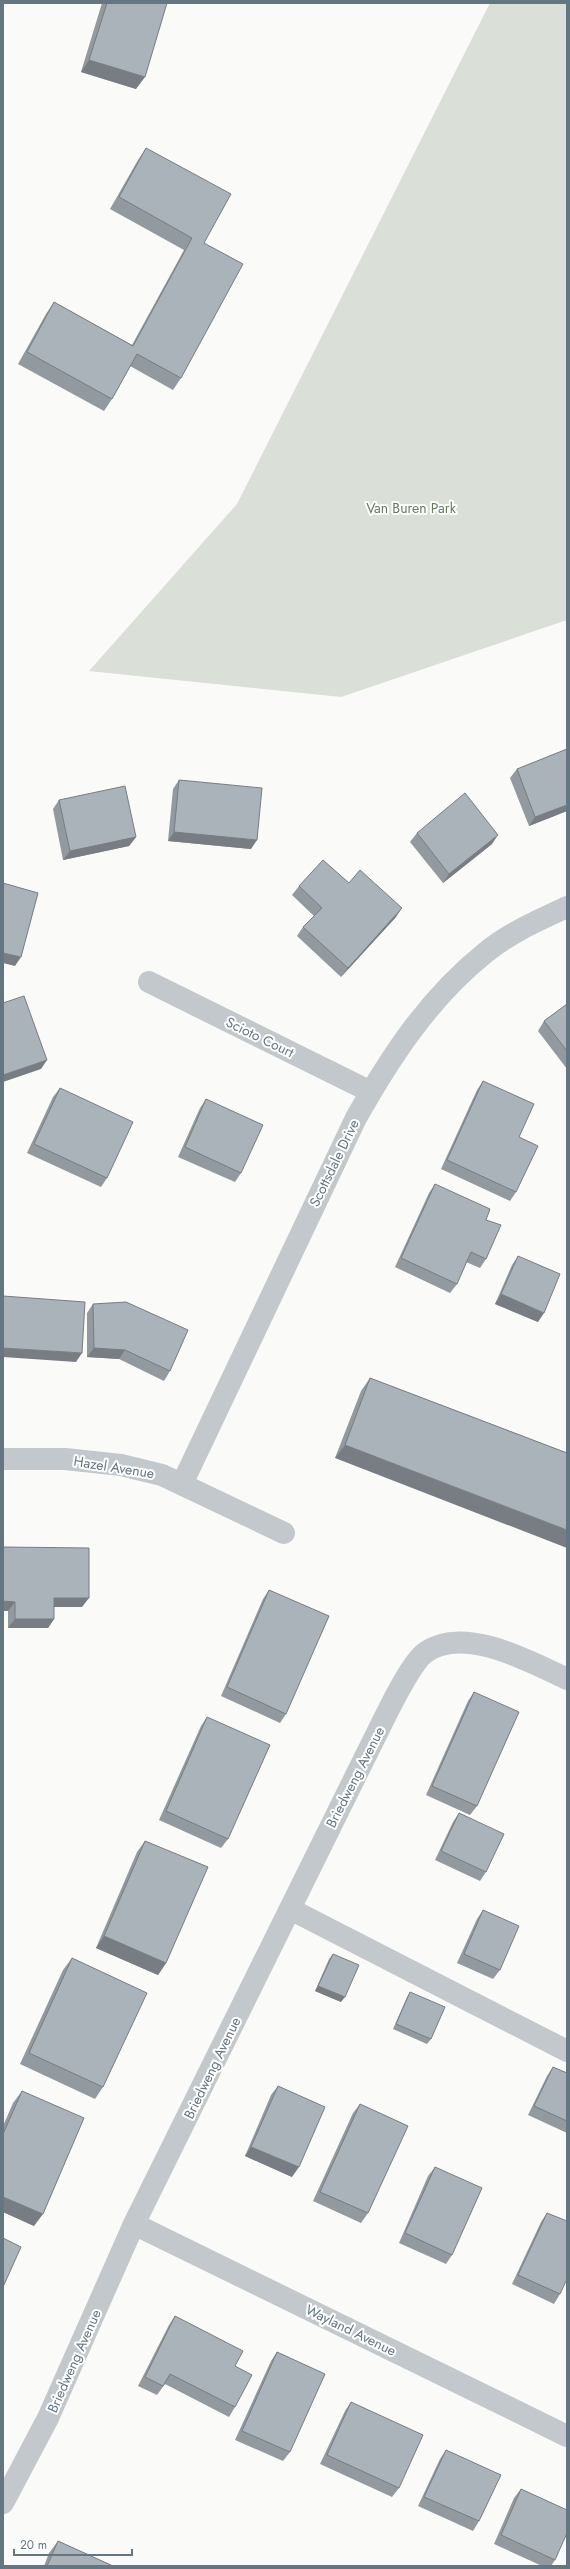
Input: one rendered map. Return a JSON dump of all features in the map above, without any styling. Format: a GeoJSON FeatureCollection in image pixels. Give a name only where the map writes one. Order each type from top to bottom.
{"type":"FeatureCollection","features":[{"type":"Feature","properties":{"kind":"street","name":"Scottsdale Drive"},"geometry":{"type":"LineString","coordinates":[[182,1484],[259,1320],[371,1092],[409,1031],[440,995],[485,952],[533,922],[567,907]]}},
{"type":"Feature","properties":{"kind":"street","name":"Scioto Court"},"geometry":{"type":"LineString","coordinates":[[149,982],[371,1092]]}},
{"type":"Feature","properties":{"kind":"street","name":"Hazel Avenue"},"geometry":{"type":"LineString","coordinates":[[3,1459],[65,1459],[121,1465],[162,1475],[284,1533]]}},
{"type":"Feature","properties":{"kind":"street","name":"Briedweng Avenue"},"geometry":{"type":"LineString","coordinates":[[3,2503],[48,2418],[134,2224],[408,1675],[425,1652],[439,1645],[458,1642],[491,1647],[567,1679]]}},
{"type":"Feature","properties":{"kind":"street"},"geometry":{"type":"LineString","coordinates":[[290,1909],[567,2051]]}},
{"type":"Feature","properties":{"kind":"street","name":"Wayland Avenue"},"geometry":{"type":"LineString","coordinates":[[134,2224],[567,2436]]}},
{"type":"Feature","properties":{"kind":"green space","name":"Van Buren Park"},"geometry":{"type":"Polygon","coordinates":[[[490,3],[567,3],[567,620],[341,697],[89,671],[237,504],[490,3]]]}},
{"type":"Feature","properties":{"kind":"building"},"geometry":{"type":"Polygon","coordinates":[[[107,3],[167,3],[145,77],[89,60],[107,3]]]}},
{"type":"Feature","properties":{"kind":"building"},"geometry":{"type":"Polygon","coordinates":[[[146,148],[231,194],[204,243],[243,264],[181,378],[137,354],[112,399],[27,352],[54,302],[133,346],[192,238],[119,197],[146,148]]]}},
{"type":"Feature","properties":{"kind":"building"},"geometry":{"type":"Polygon","coordinates":[[[567,749],[567,805],[535,817],[517,769],[567,749]]]}},
{"type":"Feature","properties":{"kind":"building"},"geometry":{"type":"Polygon","coordinates":[[[179,780],[262,788],[257,840],[174,832],[179,780]]]}},
{"type":"Feature","properties":{"kind":"building"},"geometry":{"type":"Polygon","coordinates":[[[125,786],[136,837],[70,851],[59,800],[125,786]]]}},
{"type":"Feature","properties":{"kind":"building"},"geometry":{"type":"Polygon","coordinates":[[[465,793],[498,835],[449,874],[417,833],[465,793]]]}},
{"type":"Feature","properties":{"kind":"building"},"geometry":{"type":"Polygon","coordinates":[[[323,860],[349,883],[360,870],[402,908],[348,968],[303,927],[322,908],[299,886],[323,860]]]}},
{"type":"Feature","properties":{"kind":"building"},"geometry":{"type":"Polygon","coordinates":[[[3,883],[38,893],[21,957],[3,953],[3,883]]]}},
{"type":"Feature","properties":{"kind":"building"},"geometry":{"type":"Polygon","coordinates":[[[24,996],[47,1060],[3,1075],[3,1003],[24,996]]]}},
{"type":"Feature","properties":{"kind":"building"},"geometry":{"type":"Polygon","coordinates":[[[567,1004],[567,1051],[544,1021],[567,1004]]]}},
{"type":"Feature","properties":{"kind":"building"},"geometry":{"type":"Polygon","coordinates":[[[483,1081],[534,1104],[519,1137],[538,1146],[516,1192],[447,1160],[483,1081]]]}},
{"type":"Feature","properties":{"kind":"building"},"geometry":{"type":"Polygon","coordinates":[[[60,1088],[133,1122],[107,1178],[34,1144],[60,1088]]]}},
{"type":"Feature","properties":{"kind":"building"},"geometry":{"type":"Polygon","coordinates":[[[206,1099],[263,1125],[241,1173],[185,1147],[206,1099]]]}},
{"type":"Feature","properties":{"kind":"building"},"geometry":{"type":"Polygon","coordinates":[[[435,1184],[490,1209],[486,1220],[501,1225],[486,1259],[471,1252],[457,1284],[401,1258],[435,1184]]]}},
{"type":"Feature","properties":{"kind":"building"},"geometry":{"type":"Polygon","coordinates":[[[518,1256],[560,1274],[544,1313],[501,1294],[518,1256]]]}},
{"type":"Feature","properties":{"kind":"building"},"geometry":{"type":"Polygon","coordinates":[[[3,1296],[85,1302],[82,1353],[3,1348],[3,1296]]]}},
{"type":"Feature","properties":{"kind":"building"},"geometry":{"type":"Polygon","coordinates":[[[126,1302],[188,1330],[170,1371],[125,1350],[94,1348],[93,1304],[126,1302]]]}},
{"type":"Feature","properties":{"kind":"building"},"geometry":{"type":"Polygon","coordinates":[[[370,1378],[567,1453],[567,1530],[345,1445],[370,1378]]]}},
{"type":"Feature","properties":{"kind":"building"},"geometry":{"type":"Polygon","coordinates":[[[3,1547],[89,1548],[89,1598],[54,1598],[54,1619],[15,1619],[15,1602],[3,1601],[3,1547]]]}},
{"type":"Feature","properties":{"kind":"building"},"geometry":{"type":"Polygon","coordinates":[[[269,1590],[329,1616],[286,1714],[227,1687],[269,1590]]]}},
{"type":"Feature","properties":{"kind":"building"},"geometry":{"type":"Polygon","coordinates":[[[474,1692],[519,1712],[477,1806],[432,1786],[474,1692]]]}},
{"type":"Feature","properties":{"kind":"building"},"geometry":{"type":"Polygon","coordinates":[[[207,1717],[270,1745],[228,1839],[166,1811],[207,1717]]]}},
{"type":"Feature","properties":{"kind":"building"},"geometry":{"type":"Polygon","coordinates":[[[459,1813],[504,1834],[486,1872],[441,1851],[459,1813]]]}},
{"type":"Feature","properties":{"kind":"building"},"geometry":{"type":"Polygon","coordinates":[[[145,1841],[208,1867],[166,1963],[104,1936],[145,1841]]]}},
{"type":"Feature","properties":{"kind":"building"},"geometry":{"type":"Polygon","coordinates":[[[483,1910],[519,1926],[500,1970],[464,1954],[483,1910]]]}},
{"type":"Feature","properties":{"kind":"building"},"geometry":{"type":"Polygon","coordinates":[[[333,1954],[359,1965],[345,1997],[318,1986],[333,1954]]]}},
{"type":"Feature","properties":{"kind":"building"},"geometry":{"type":"Polygon","coordinates":[[[72,1958],[147,1993],[103,2087],[29,2053],[72,1958]]]}},
{"type":"Feature","properties":{"kind":"building"},"geometry":{"type":"Polygon","coordinates":[[[410,1992],[445,2007],[431,2039],[396,2024],[410,1992]]]}},
{"type":"Feature","properties":{"kind":"building"},"geometry":{"type":"Polygon","coordinates":[[[553,2067],[567,2073],[567,2121],[534,2106],[553,2067]]]}},
{"type":"Feature","properties":{"kind":"building"},"geometry":{"type":"Polygon","coordinates":[[[278,2086],[325,2107],[299,2167],[251,2147],[278,2086]]]}},
{"type":"Feature","properties":{"kind":"building"},"geometry":{"type":"Polygon","coordinates":[[[22,2091],[84,2118],[43,2214],[3,2197],[3,2134],[22,2091]]]}},
{"type":"Feature","properties":{"kind":"building"},"geometry":{"type":"Polygon","coordinates":[[[360,2104],[408,2126],[368,2213],[320,2192],[360,2104]]]}},
{"type":"Feature","properties":{"kind":"building"},"geometry":{"type":"Polygon","coordinates":[[[435,2167],[482,2188],[452,2255],[405,2233],[435,2167]]]}},
{"type":"Feature","properties":{"kind":"building"},"geometry":{"type":"Polygon","coordinates":[[[547,2213],[567,2221],[567,2279],[560,2294],[518,2275],[547,2213]]]}},
{"type":"Feature","properties":{"kind":"building"},"geometry":{"type":"Polygon","coordinates":[[[3,2238],[21,2247],[3,2287],[3,2238]]]}},
{"type":"Feature","properties":{"kind":"building"},"geometry":{"type":"Polygon","coordinates":[[[175,2316],[243,2351],[235,2366],[252,2375],[235,2407],[170,2374],[163,2386],[145,2377],[175,2316]]]}},
{"type":"Feature","properties":{"kind":"building"},"geometry":{"type":"Polygon","coordinates":[[[277,2352],[325,2374],[290,2452],[242,2431],[277,2352]]]}},
{"type":"Feature","properties":{"kind":"building"},"geometry":{"type":"Polygon","coordinates":[[[351,2402],[423,2435],[399,2488],[327,2455],[351,2402]]]}},
{"type":"Feature","properties":{"kind":"building"},"geometry":{"type":"Polygon","coordinates":[[[446,2450],[501,2475],[479,2521],[424,2497],[446,2450]]]}},
{"type":"Feature","properties":{"kind":"building"},"geometry":{"type":"Polygon","coordinates":[[[521,2489],[567,2510],[567,2533],[555,2560],[501,2535],[521,2489]]]}},
{"type":"Feature","properties":{"kind":"building"},"geometry":{"type":"Polygon","coordinates":[[[58,2541],[113,2566],[47,2566],[58,2541]]]}}]}
